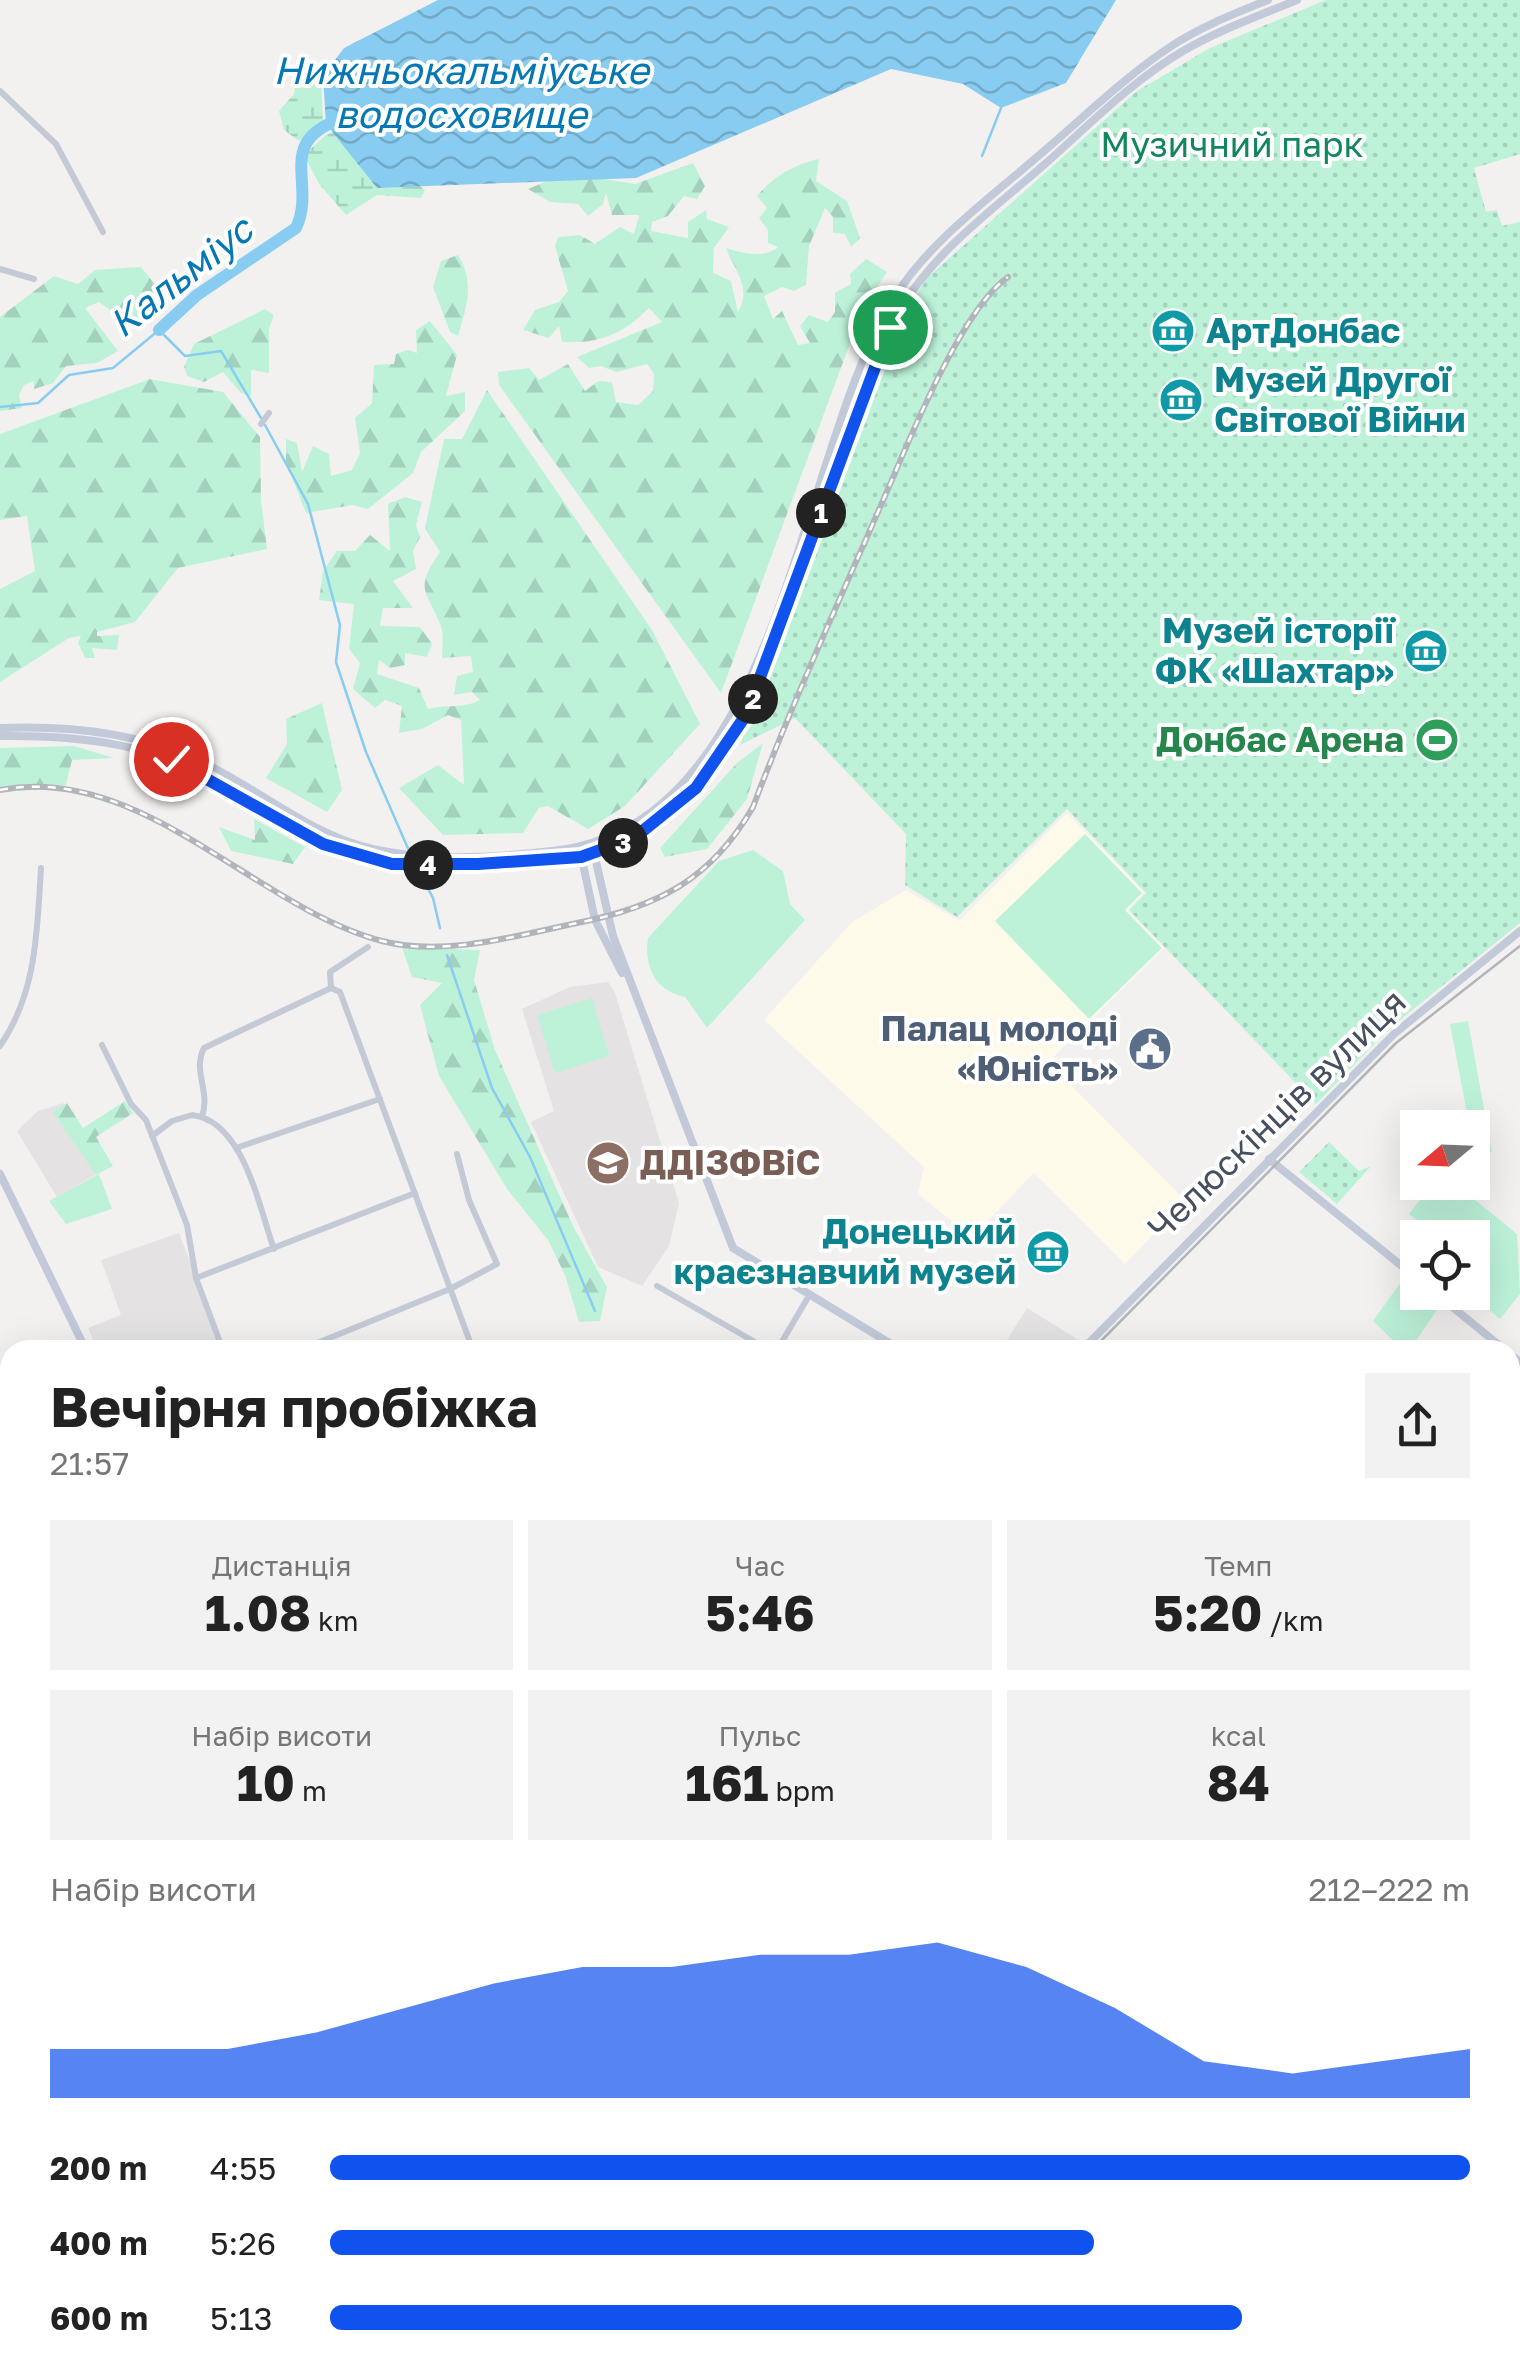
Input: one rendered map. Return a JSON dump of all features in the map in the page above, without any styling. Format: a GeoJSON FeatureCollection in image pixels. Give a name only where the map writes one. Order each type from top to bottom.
{"type":"FeatureCollection","features":[{"type":"Feature","properties":{"kind":"main road"},"geometry":{"type":"LineString","coordinates":[[0,736],[64,736],[136,747],[209,776],[323,844],[392,864],[512,863],[581,857],[631,829],[668,799],[723,734],[748,684],[868,353],[908,279],[982,205],[1141,67],[1195,32],[1268,0]]}},
{"type":"Feature","properties":{"kind":"main road"},"geometry":{"type":"LineString","coordinates":[[0,728],[108,732],[177,751],[327,832],[374,850],[416,855],[527,852],[579,846],[593,849],[634,838],[675,808],[732,740],[757,688],[878,357],[916,286],[989,214],[1148,74],[1221,31],[1297,0]]}},
{"type":"Feature","properties":{"kind":"main road"},"geometry":{"type":"LineString","coordinates":[[579,846],[595,920],[638,1004]]}},
{"type":"Feature","properties":{"kind":"main road"},"geometry":{"type":"LineString","coordinates":[[593,849],[607,921],[733,1248],[877,1340]]}},
{"type":"Feature","properties":{"kind":"main road","name":"Челюскінців вулиця"},"geometry":{"type":"LineString","coordinates":[[1092,1340],[1394,1034],[1520,931]]}},
{"type":"Feature","properties":{"kind":"main road"},"geometry":{"type":"LineString","coordinates":[[1269,1159],[1400,1265]]}},
{"type":"Feature","properties":{"kind":"main road"},"geometry":{"type":"LineString","coordinates":[[0,1174],[81,1340]]}},
{"type":"Feature","properties":{"kind":"main road"},"geometry":{"type":"LineString","coordinates":[[1456,1310],[1492,1340]]}},
{"type":"Feature","properties":{"kind":"street"},"geometry":{"type":"LineString","coordinates":[[0,92],[56,144],[103,232]]}},
{"type":"Feature","properties":{"kind":"street"},"geometry":{"type":"LineString","coordinates":[[0,268],[34,279]]}},
{"type":"Feature","properties":{"kind":"street"},"geometry":{"type":"LineString","coordinates":[[261,424],[269,413]]}},
{"type":"Feature","properties":{"kind":"street"},"geometry":{"type":"LineString","coordinates":[[0,1046],[21,1016],[30,981],[41,868]]}},
{"type":"Feature","properties":{"kind":"street"},"geometry":{"type":"LineString","coordinates":[[331,988],[330,972],[368,947]]}},
{"type":"Feature","properties":{"kind":"street"},"geometry":{"type":"LineString","coordinates":[[202,1116],[206,1096],[199,1071],[204,1048],[331,988],[340,992],[469,1340]]}},
{"type":"Feature","properties":{"kind":"street"},"geometry":{"type":"LineString","coordinates":[[102,1045],[152,1136],[186,1225],[196,1278],[219,1340]]}},
{"type":"Feature","properties":{"kind":"street"},"geometry":{"type":"LineString","coordinates":[[236,1148],[380,1099]]}},
{"type":"Feature","properties":{"kind":"street"},"geometry":{"type":"LineString","coordinates":[[152,1136],[182,1117],[202,1116],[223,1129],[236,1148],[274,1249]]}},
{"type":"Feature","properties":{"kind":"street"},"geometry":{"type":"LineString","coordinates":[[325,1340],[450,1289],[492,1268],[498,1260],[469,1200],[457,1154]]}},
{"type":"Feature","properties":{"kind":"street"},"geometry":{"type":"LineString","coordinates":[[196,1278],[414,1193]]}},
{"type":"Feature","properties":{"kind":"street"},"geometry":{"type":"LineString","coordinates":[[657,1286],[752,1340]]}},
{"type":"Feature","properties":{"kind":"street"},"geometry":{"type":"LineString","coordinates":[[783,1340],[810,1294]]}},
{"type":"Feature","properties":{"kind":"shaded area"},"geometry":{"type":"Polygon","coordinates":[[[1067,813],[1144,892],[1127,910],[1164,948],[1048,1062],[1186,1201],[1125,1264],[1034,1173],[972,1237],[918,1194],[924,1167],[764,1020],[852,922],[906,890],[959,921],[1067,813]]]}},
{"type":"Feature","properties":{"kind":"shaded area","name":"ДДІЗФВіС"},"geometry":{"type":"Polygon","coordinates":[[[608,982],[615,993],[679,1203],[669,1246],[642,1286],[598,1267],[531,1122],[554,1111],[522,1009],[570,987],[608,982]]]}},
{"type":"Feature","properties":{"kind":"shaded area"},"geometry":{"type":"Polygon","coordinates":[[[63,1103],[104,1170],[57,1197],[17,1131],[38,1111],[63,1103]]]}},
{"type":"Feature","properties":{"kind":"shaded area"},"geometry":{"type":"Polygon","coordinates":[[[179,1233],[220,1340],[93,1340],[88,1328],[121,1315],[101,1260],[179,1233]]]}},
{"type":"Feature","properties":{"kind":"shaded area"},"geometry":{"type":"Polygon","coordinates":[[[1027,1308],[1077,1339],[1076,1340],[1007,1340],[1027,1308]]]}},
{"type":"Feature","properties":{"kind":"green space","name":"Музичний парк"},"geometry":{"type":"Polygon","coordinates":[[[1326,0],[1520,0],[1520,154],[1474,168],[1486,212],[1497,210],[1502,226],[1520,222],[1520,923],[1390,1028],[1316,1104],[1129,910],[1146,893],[1067,809],[957,917],[905,885],[906,834],[795,718],[740,745],[888,343],[926,279],[1137,91],[1210,48],[1326,0]]]}},
{"type":"Feature","properties":{"kind":"green space"},"geometry":{"type":"Polygon","coordinates":[[[322,62],[333,68],[321,78],[323,121],[299,141],[284,130],[279,111],[294,94],[296,73],[304,67],[319,68],[322,62]]]}},
{"type":"Feature","properties":{"kind":"green space"},"geometry":{"type":"Polygon","coordinates":[[[340,129],[425,190],[421,198],[377,195],[346,215],[319,184],[304,155],[326,135],[340,129]]]}},
{"type":"Feature","properties":{"kind":"green space"},"geometry":{"type":"Polygon","coordinates":[[[819,159],[816,181],[847,201],[860,238],[851,247],[845,234],[833,233],[833,217],[825,208],[809,246],[806,285],[794,291],[782,287],[764,296],[773,319],[782,311],[798,345],[810,343],[800,326],[809,315],[828,322],[835,312],[835,293],[851,284],[850,274],[866,259],[887,272],[863,308],[721,693],[499,385],[498,372],[529,368],[539,380],[568,364],[585,391],[598,381],[612,382],[616,402],[638,405],[653,391],[654,374],[647,364],[616,372],[601,366],[589,368],[577,357],[662,322],[649,308],[620,331],[588,341],[562,342],[559,326],[549,338],[523,330],[535,310],[559,302],[568,291],[555,246],[558,237],[580,235],[595,244],[620,227],[634,234],[639,215],[612,215],[606,193],[603,204],[588,216],[578,204],[550,202],[528,189],[566,173],[635,184],[693,163],[705,186],[697,199],[684,196],[668,216],[652,222],[651,231],[688,238],[688,222],[706,210],[707,219],[729,227],[714,248],[713,273],[731,281],[738,312],[743,288],[726,248],[760,254],[778,247],[768,243],[768,230],[759,218],[767,208],[757,196],[785,172],[819,159]]]}},
{"type":"Feature","properties":{"kind":"green space"},"geometry":{"type":"Polygon","coordinates":[[[458,255],[468,285],[458,336],[450,332],[433,287],[441,261],[458,255]]]}},
{"type":"Feature","properties":{"kind":"green space"},"geometry":{"type":"Polygon","coordinates":[[[141,267],[168,300],[133,327],[99,302],[85,308],[118,351],[97,363],[66,366],[53,383],[34,389],[34,381],[24,385],[19,395],[22,408],[0,411],[0,317],[54,276],[78,284],[95,270],[141,267]]]}},
{"type":"Feature","properties":{"kind":"green space"},"geometry":{"type":"Polygon","coordinates":[[[265,309],[274,315],[269,329],[269,373],[251,370],[251,396],[241,393],[223,372],[204,382],[187,376],[184,367],[194,344],[265,309]]]}},
{"type":"Feature","properties":{"kind":"green space"},"geometry":{"type":"Polygon","coordinates":[[[430,321],[457,355],[446,396],[465,392],[465,411],[421,452],[413,473],[368,509],[353,505],[306,513],[286,462],[286,439],[297,443],[302,472],[313,446],[329,454],[331,476],[352,470],[360,453],[355,418],[372,403],[374,365],[394,364],[396,354],[408,350],[417,353],[416,330],[430,321]]]}},
{"type":"Feature","properties":{"kind":"green space"},"geometry":{"type":"Polygon","coordinates":[[[150,379],[223,392],[260,437],[267,549],[178,568],[135,622],[97,632],[97,636],[119,635],[117,650],[92,648],[95,658],[85,658],[78,643],[81,636],[69,638],[0,682],[0,589],[35,571],[27,516],[0,520],[0,434],[150,379]]]}},
{"type":"Feature","properties":{"kind":"green space"},"geometry":{"type":"Polygon","coordinates":[[[487,390],[652,630],[700,724],[625,806],[588,829],[548,806],[539,808],[523,833],[443,835],[399,788],[438,765],[464,785],[461,720],[448,715],[422,729],[399,733],[402,706],[385,700],[375,708],[353,689],[360,663],[349,649],[354,604],[319,600],[323,571],[337,551],[355,551],[370,535],[390,551],[388,504],[405,497],[422,502],[416,525],[420,537],[413,551],[416,569],[393,581],[413,608],[383,608],[380,626],[420,627],[432,644],[427,657],[405,653],[405,665],[390,668],[379,660],[377,674],[419,688],[428,709],[480,700],[472,692],[454,695],[457,676],[473,672],[471,656],[442,658],[442,630],[425,590],[427,575],[440,552],[425,528],[444,439],[462,439],[487,390]]]}},
{"type":"Feature","properties":{"kind":"green space"},"geometry":{"type":"Polygon","coordinates":[[[322,703],[342,790],[327,812],[266,778],[287,744],[286,719],[322,703]]]}},
{"type":"Feature","properties":{"kind":"green space"},"geometry":{"type":"Polygon","coordinates":[[[763,743],[747,799],[707,849],[665,857],[660,848],[737,763],[763,743]]]}},
{"type":"Feature","properties":{"kind":"green space"},"geometry":{"type":"Polygon","coordinates":[[[74,746],[114,758],[72,760],[65,788],[0,792],[0,748],[74,746]]]}},
{"type":"Feature","properties":{"kind":"green space"},"geometry":{"type":"Polygon","coordinates":[[[254,819],[305,847],[293,864],[231,851],[219,827],[255,840],[254,819]]]}},
{"type":"Feature","properties":{"kind":"green space"},"geometry":{"type":"Polygon","coordinates":[[[1085,834],[1142,893],[1125,910],[1162,948],[1089,1019],[995,921],[1085,834]]]}},
{"type":"Feature","properties":{"kind":"green space"},"geometry":{"type":"Polygon","coordinates":[[[753,850],[783,871],[790,904],[805,920],[707,1028],[685,997],[666,989],[654,976],[648,959],[648,938],[719,861],[753,850]]]}},
{"type":"Feature","properties":{"kind":"green space"},"geometry":{"type":"Polygon","coordinates":[[[402,947],[480,950],[474,980],[495,1050],[573,1226],[607,1287],[600,1321],[579,1322],[565,1275],[548,1240],[507,1189],[439,1076],[420,1005],[442,983],[412,977],[402,947]]]}},
{"type":"Feature","properties":{"kind":"green space"},"geometry":{"type":"Polygon","coordinates":[[[592,998],[609,1056],[555,1073],[537,1015],[592,998]]]}},
{"type":"Feature","properties":{"kind":"green space"},"geometry":{"type":"Polygon","coordinates":[[[1468,1021],[1484,1110],[1466,1110],[1450,1024],[1468,1021]]]}},
{"type":"Feature","properties":{"kind":"green space"},"geometry":{"type":"Polygon","coordinates":[[[125,1101],[133,1113],[96,1137],[113,1166],[96,1175],[53,1112],[67,1103],[83,1128],[125,1101]]]}},
{"type":"Feature","properties":{"kind":"green space"},"geometry":{"type":"Polygon","coordinates":[[[1329,1142],[1359,1171],[1371,1166],[1337,1204],[1299,1172],[1329,1142]]]}},
{"type":"Feature","properties":{"kind":"green space"},"geometry":{"type":"Polygon","coordinates":[[[99,1174],[112,1209],[66,1224],[49,1201],[99,1174]]]}},
{"type":"Feature","properties":{"kind":"green space"},"geometry":{"type":"Polygon","coordinates":[[[1420,1200],[1475,1200],[1517,1234],[1520,1294],[1500,1319],[1489,1310],[1490,1220],[1417,1220],[1409,1214],[1420,1200]]]}},
{"type":"Feature","properties":{"kind":"green space"},"geometry":{"type":"Polygon","coordinates":[[[1400,1283],[1400,1310],[1437,1310],[1416,1340],[1393,1340],[1373,1321],[1400,1283]]]}},
{"type":"Feature","properties":{"kind":"water","name":"Нижньокальміуське водосховище"},"geometry":{"type":"Polygon","coordinates":[[[438,0],[1116,0],[1066,83],[1001,108],[963,84],[891,69],[636,178],[377,188],[326,124],[323,76],[344,48],[438,0]]]}},
{"type":"Feature","properties":{"kind":"waterway"},"geometry":{"type":"LineString","coordinates":[[982,156],[1001,108]]}},
{"type":"Feature","properties":{"kind":"waterway","name":"Кальміус"},"geometry":{"type":"LineString","coordinates":[[159,330],[197,295],[296,228],[301,212],[303,152],[321,128],[341,119]]}},
{"type":"Feature","properties":{"kind":"waterway","name":"Кальміус"},"geometry":{"type":"LineString","coordinates":[[0,407],[38,403],[69,375],[113,368],[159,330],[185,356],[221,351],[261,418]]}},
{"type":"Feature","properties":{"kind":"waterway"},"geometry":{"type":"LineString","coordinates":[[265,425],[308,504],[340,625],[336,662],[366,752],[410,853]]}},
{"type":"Feature","properties":{"kind":"waterway"},"geometry":{"type":"LineString","coordinates":[[418,869],[433,898],[440,928]]}},
{"type":"Feature","properties":{"kind":"waterway"},"geometry":{"type":"LineString","coordinates":[[447,955],[492,1088],[530,1157],[595,1311]]}},
{"type":"Feature","properties":{"kind":"tram line"},"geometry":{"type":"LineString","coordinates":[[1102,1340],[1396,1043],[1520,946]]}},
{"type":"Feature","properties":{"kind":"railway"},"geometry":{"type":"LineString","coordinates":[[0,790],[52,787],[102,798],[150,817],[335,924],[405,945],[454,946],[505,939],[606,916],[657,899],[700,872],[719,854],[753,807],[924,407],[973,316],[1008,277]]}},
{"type":"Feature","properties":{"kind":"place","name":"АртДонбас"},"geometry":{"type":"Point","coordinates":[1173,331]}},
{"type":"Feature","properties":{"kind":"place","name":"Музей Другої Світової Війни"},"geometry":{"type":"Point","coordinates":[1181,400]}},
{"type":"Feature","properties":{"kind":"place","name":"Музей історії ФК «Шахтар»"},"geometry":{"type":"Point","coordinates":[1426,651]}},
{"type":"Feature","properties":{"kind":"place","name":"Донбас Арена"},"geometry":{"type":"Point","coordinates":[1437,740]}},
{"type":"Feature","properties":{"kind":"place","name":"Палац молоді «Юність»"},"geometry":{"type":"Point","coordinates":[1150,1049]}},
{"type":"Feature","properties":{"kind":"place","name":"ДДІЗФВіС"},"geometry":{"type":"Point","coordinates":[608,1163]}},
{"type":"Feature","properties":{"kind":"place","name":"Донецький краєзнавчий музей"},"geometry":{"type":"Point","coordinates":[1048,1252]}},
{"type":"Feature","properties":{"kind":"route"},"geometry":{"type":"LineString","coordinates":[[171,759],[209,776],[323,844],[392,864],[512,863],[581,857],[634,838],[696,788],[746,715],[890,327]]}}]}
